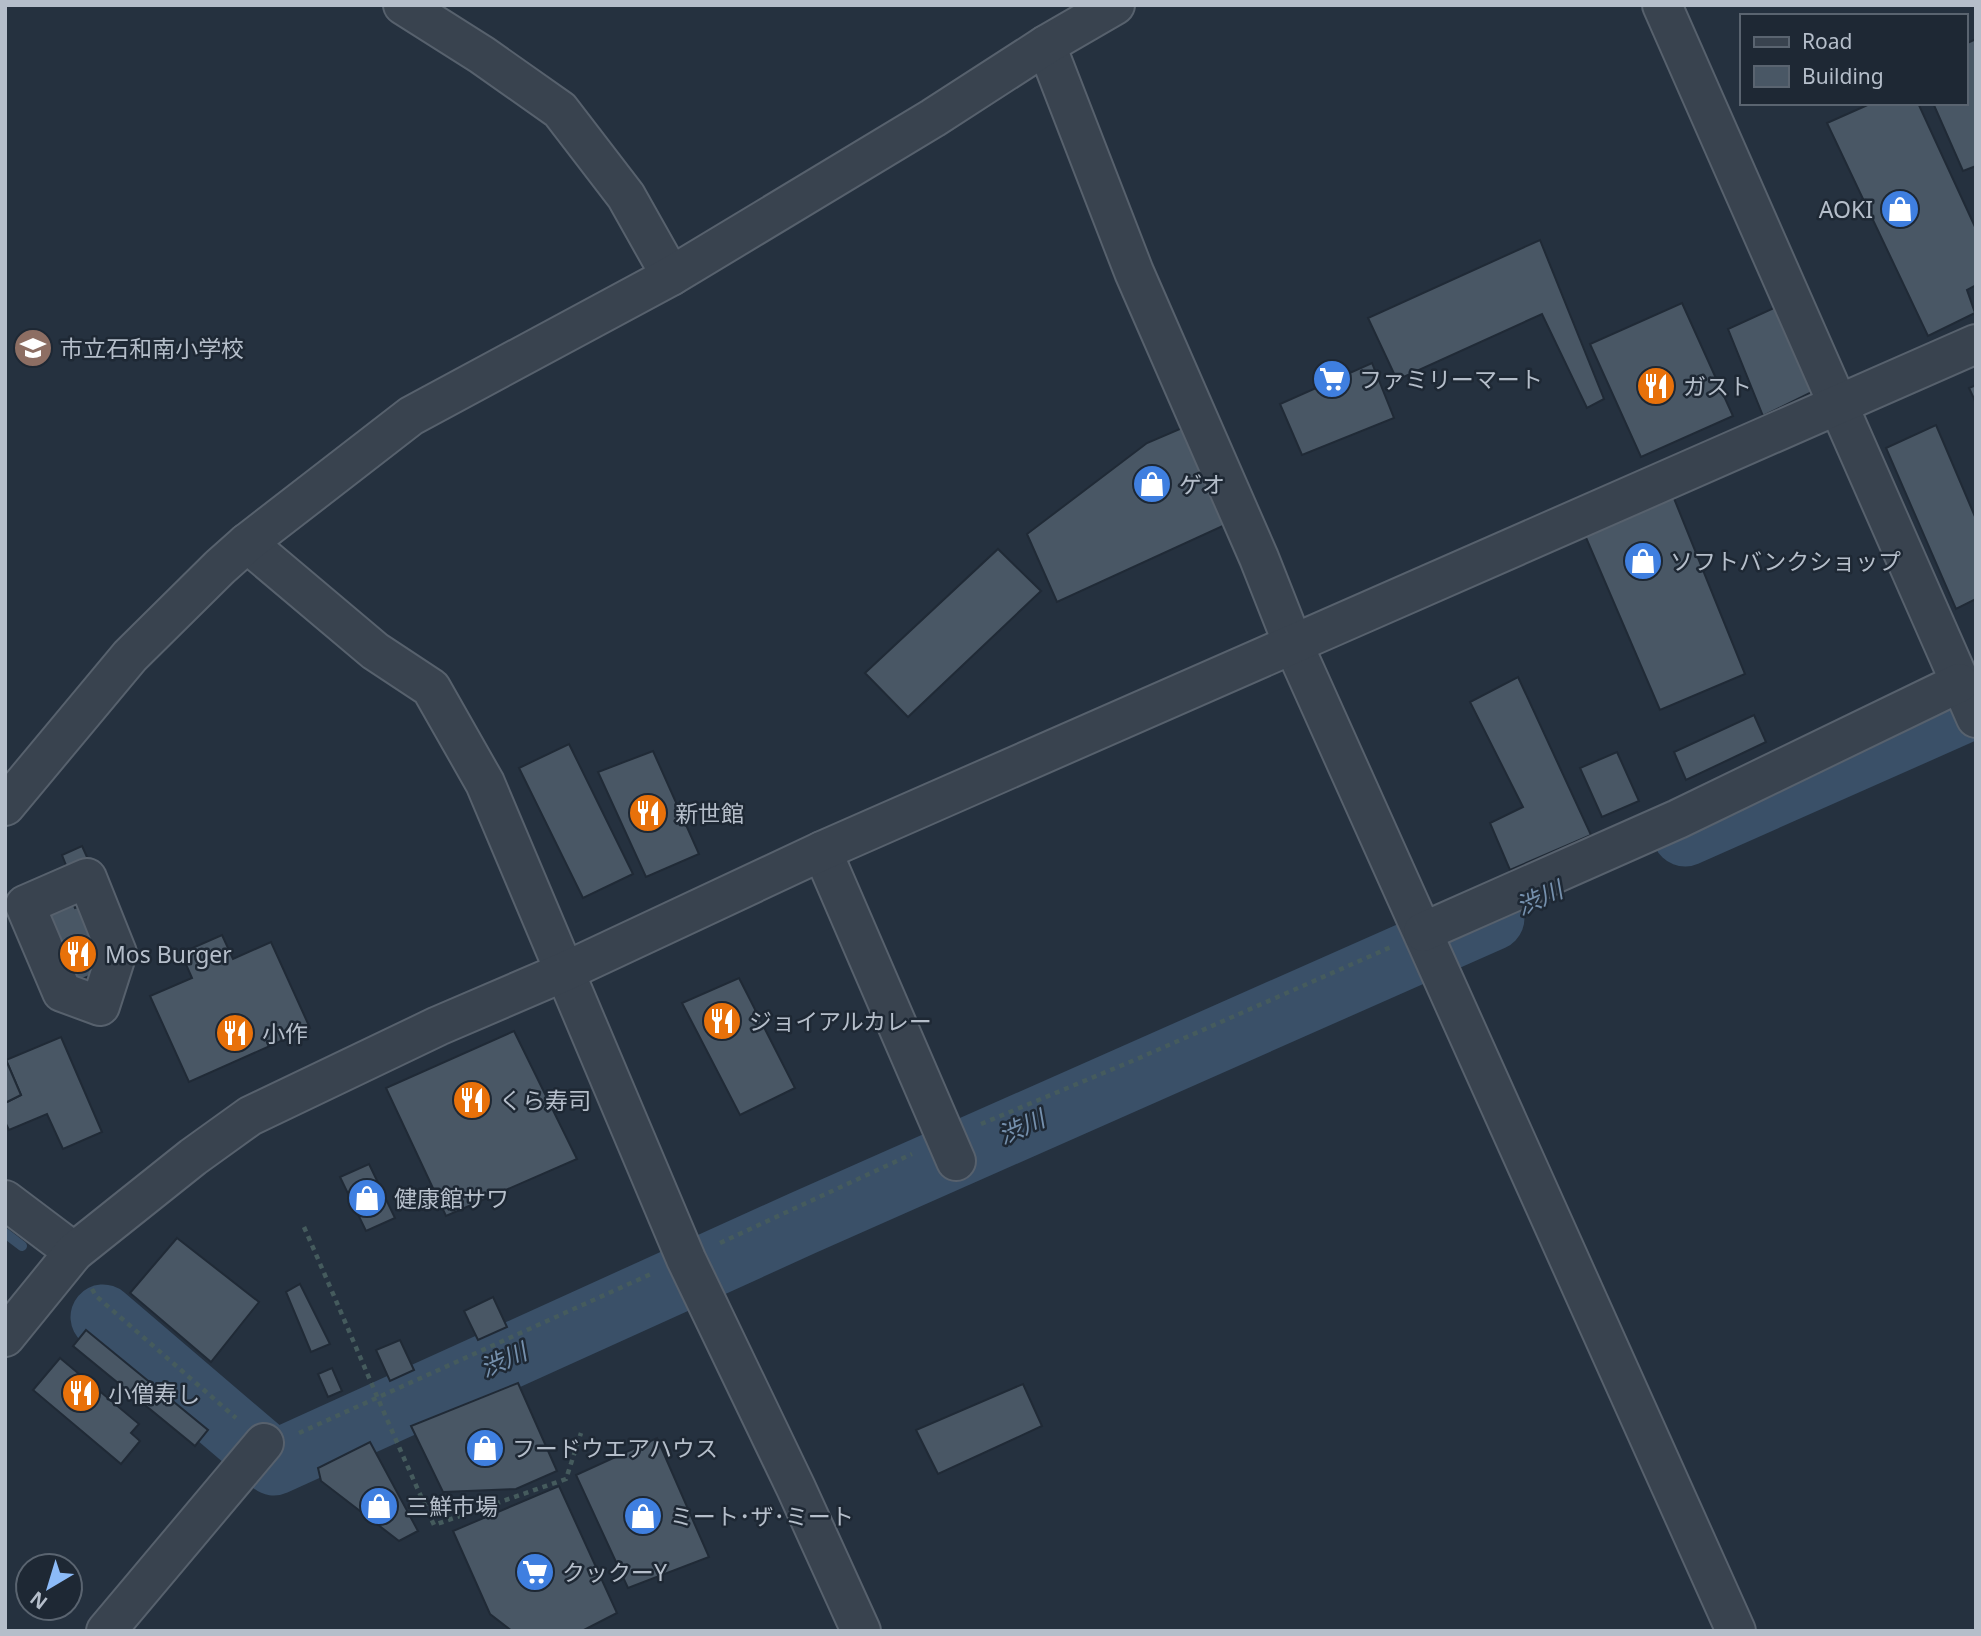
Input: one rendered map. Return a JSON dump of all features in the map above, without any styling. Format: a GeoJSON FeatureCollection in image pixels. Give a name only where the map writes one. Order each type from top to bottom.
{"type":"FeatureCollection","features":[{"type":"Feature","properties":{"kind":"street"},"geometry":{"type":"LineString","coordinates":[[403,5],[482,55],[560,110],[626,196],[671,276]]}},
{"type":"Feature","properties":{"kind":"street"},"geometry":{"type":"LineString","coordinates":[[5,806],[130,656],[247,543],[411,416],[671,276],[1115,5]]}},
{"type":"Feature","properties":{"kind":"street"},"geometry":{"type":"LineString","coordinates":[[1427,942],[1678,819],[1968,703],[1662,5]]}},
{"type":"Feature","properties":{"kind":"street"},"geometry":{"type":"LineString","coordinates":[[1046,45],[1134,272],[1259,558],[1293,644],[1736,1631]]}},
{"type":"Feature","properties":{"kind":"street"},"geometry":{"type":"LineString","coordinates":[[5,1338],[74,1252],[193,1157],[250,1116],[438,1026],[566,971],[822,851],[1976,344]]}},
{"type":"Feature","properties":{"kind":"street"},"geometry":{"type":"LineString","coordinates":[[247,543],[375,651],[431,688],[485,783],[690,1268],[796,1488],[861,1631]]}},
{"type":"Feature","properties":{"kind":"street"},"geometry":{"type":"LineString","coordinates":[[822,851],[950,1148]]}},
{"type":"Feature","properties":{"kind":"street"},"geometry":{"type":"LineString","coordinates":[[5,1200],[74,1252]]}},
{"type":"Feature","properties":{"kind":"street"},"geometry":{"type":"LineString","coordinates":[[119,1626],[260,1449]]}},
{"type":"Feature","properties":{"kind":"path"},"geometry":{"type":"LineString","coordinates":[[74,1252],[96,1296],[260,1449],[690,1268],[1161,1049],[1427,942]]}},
{"type":"Feature","properties":{"kind":"path"},"geometry":{"type":"LineString","coordinates":[[304,1227],[434,1525],[566,1479],[581,1433]]}},
{"type":"Feature","properties":{"kind":"building"},"geometry":{"type":"Polygon","coordinates":[[[1976,39],[1976,166],[1963,171],[1934,105],[1967,105],[1967,43],[1976,39]]]}},
{"type":"Feature","properties":{"kind":"building"},"geometry":{"type":"Polygon","coordinates":[[[1868,105],[1919,105],[1976,229],[1976,285],[1967,290],[1975,313],[1928,336],[1827,123],[1868,105]]]}},
{"type":"Feature","properties":{"kind":"building"},"geometry":{"type":"Polygon","coordinates":[[[1540,240],[1604,399],[1587,408],[1542,314],[1397,380],[1368,318],[1540,240]]]}},
{"type":"Feature","properties":{"kind":"building"},"geometry":{"type":"Polygon","coordinates":[[[1682,303],[1733,416],[1641,457],[1590,344],[1682,303]]]}},
{"type":"Feature","properties":{"kind":"building"},"geometry":{"type":"Polygon","coordinates":[[[1776,307],[1814,391],[1763,416],[1728,329],[1776,307]]]}},
{"type":"Feature","properties":{"kind":"building"},"geometry":{"type":"Polygon","coordinates":[[[1372,363],[1394,418],[1302,455],[1280,404],[1372,363]]]}},
{"type":"Feature","properties":{"kind":"building"},"geometry":{"type":"Polygon","coordinates":[[[1976,385],[1976,403],[1969,388],[1976,385]]]}},
{"type":"Feature","properties":{"kind":"building","name":"ゲオ"},"geometry":{"type":"Polygon","coordinates":[[[1189,425],[1225,525],[1057,602],[1027,534],[1147,443],[1189,425]]]}},
{"type":"Feature","properties":{"kind":"building"},"geometry":{"type":"Polygon","coordinates":[[[1936,425],[1976,519],[1976,599],[1956,609],[1886,448],[1936,425]]]}},
{"type":"Feature","properties":{"kind":"building"},"geometry":{"type":"Polygon","coordinates":[[[1673,496],[1745,674],[1660,710],[1584,533],[1673,496]]]}},
{"type":"Feature","properties":{"kind":"building"},"geometry":{"type":"Polygon","coordinates":[[[998,549],[1041,591],[908,717],[865,673],[998,549]]]}},
{"type":"Feature","properties":{"kind":"building"},"geometry":{"type":"Polygon","coordinates":[[[1518,677],[1591,835],[1510,870],[1490,823],[1523,807],[1470,702],[1518,677]]]}},
{"type":"Feature","properties":{"kind":"building"},"geometry":{"type":"Polygon","coordinates":[[[1754,715],[1766,742],[1686,780],[1674,752],[1754,715]]]}},
{"type":"Feature","properties":{"kind":"building"},"geometry":{"type":"Polygon","coordinates":[[[569,744],[633,874],[583,898],[519,768],[569,744]]]}},
{"type":"Feature","properties":{"kind":"building","name":"新世館"},"geometry":{"type":"Polygon","coordinates":[[[653,751],[699,854],[646,877],[598,772],[653,751]]]}},
{"type":"Feature","properties":{"kind":"building"},"geometry":{"type":"Polygon","coordinates":[[[1617,752],[1639,801],[1602,817],[1580,768],[1617,752]]]}},
{"type":"Feature","properties":{"kind":"building"},"geometry":{"type":"Polygon","coordinates":[[[82,846],[92,868],[71,878],[62,855],[82,846]]]}},
{"type":"Feature","properties":{"kind":"building","name":"Mos Burger"},"geometry":{"type":"Polygon","coordinates":[[[70,896],[75,908],[83,905],[105,970],[69,984],[39,909],[70,896]]]}},
{"type":"Feature","properties":{"kind":"building"},"geometry":{"type":"Polygon","coordinates":[[[222,935],[233,959],[271,942],[310,1028],[189,1082],[150,996],[192,978],[181,953],[222,935]]]}},
{"type":"Feature","properties":{"kind":"building"},"geometry":{"type":"Polygon","coordinates":[[[739,978],[795,1088],[740,1115],[682,1003],[739,978]]]}},
{"type":"Feature","properties":{"kind":"building"},"geometry":{"type":"Polygon","coordinates":[[[514,1031],[577,1159],[446,1216],[386,1088],[514,1031]]]}},
{"type":"Feature","properties":{"kind":"building"},"geometry":{"type":"Polygon","coordinates":[[[61,1037],[102,1132],[63,1149],[47,1114],[9,1130],[5,1122],[5,1103],[21,1095],[6,1060],[61,1037]]]}},
{"type":"Feature","properties":{"kind":"building"},"geometry":{"type":"Polygon","coordinates":[[[5,1061],[21,1095],[5,1103],[5,1061]]]}},
{"type":"Feature","properties":{"kind":"building","name":"健康館サワ"},"geometry":{"type":"Polygon","coordinates":[[[369,1164],[395,1218],[366,1231],[340,1177],[369,1164]]]}},
{"type":"Feature","properties":{"kind":"building"},"geometry":{"type":"Polygon","coordinates":[[[177,1238],[259,1302],[211,1362],[130,1293],[177,1238]]]}},
{"type":"Feature","properties":{"kind":"building"},"geometry":{"type":"Polygon","coordinates":[[[300,1284],[330,1344],[311,1352],[286,1292],[300,1284]]]}},
{"type":"Feature","properties":{"kind":"building"},"geometry":{"type":"Polygon","coordinates":[[[493,1297],[507,1327],[478,1340],[464,1311],[493,1297]]]}},
{"type":"Feature","properties":{"kind":"building"},"geometry":{"type":"Polygon","coordinates":[[[86,1330],[208,1430],[195,1446],[73,1346],[86,1330]]]}},
{"type":"Feature","properties":{"kind":"building"},"geometry":{"type":"Polygon","coordinates":[[[400,1340],[414,1370],[390,1381],[376,1350],[400,1340]]]}},
{"type":"Feature","properties":{"kind":"building"},"geometry":{"type":"Polygon","coordinates":[[[60,1358],[139,1424],[131,1433],[140,1441],[121,1464],[33,1390],[60,1358]]]}},
{"type":"Feature","properties":{"kind":"building"},"geometry":{"type":"Polygon","coordinates":[[[332,1368],[342,1391],[328,1397],[318,1374],[332,1368]]]}},
{"type":"Feature","properties":{"kind":"building","name":"フードウエアハウス"},"geometry":{"type":"Polygon","coordinates":[[[518,1383],[557,1471],[516,1489],[443,1492],[411,1426],[518,1383]]]}},
{"type":"Feature","properties":{"kind":"building"},"geometry":{"type":"Polygon","coordinates":[[[1023,1384],[1042,1426],[938,1474],[916,1430],[1023,1384]]]}},
{"type":"Feature","properties":{"kind":"building","name":"ミート･ザ･ミート"},"geometry":{"type":"Polygon","coordinates":[[[657,1438],[709,1557],[628,1588],[576,1475],[657,1438]]]}},
{"type":"Feature","properties":{"kind":"building","name":"三鮮市場"},"geometry":{"type":"Polygon","coordinates":[[[370,1442],[418,1531],[399,1541],[321,1481],[318,1468],[370,1442]]]}},
{"type":"Feature","properties":{"kind":"building","name":"クックーY"},"geometry":{"type":"Polygon","coordinates":[[[559,1486],[617,1613],[582,1631],[512,1631],[490,1614],[453,1531],[559,1486]]]}},
{"type":"Feature","properties":{"kind":"waterway","name":"渋川"},"geometry":{"type":"LineString","coordinates":[[1685,834],[1976,705]]}},
{"type":"Feature","properties":{"kind":"waterway","name":"渋川"},"geometry":{"type":"LineString","coordinates":[[103,1317],[274,1463],[803,1223],[1492,918]]}},
{"type":"Feature","properties":{"kind":"waterway","name":"渋川"},"geometry":{"type":"LineString","coordinates":[[5,1233],[22,1246]]}},
{"type":"Feature","properties":{"kind":"place","name":"AOKI"},"geometry":{"type":"Point","coordinates":[1900,209]}},
{"type":"Feature","properties":{"kind":"place","name":"市立石和南小学校"},"geometry":{"type":"Point","coordinates":[33,348]}},
{"type":"Feature","properties":{"kind":"place","name":"ファミリーマート"},"geometry":{"type":"Point","coordinates":[1332,379]}},
{"type":"Feature","properties":{"kind":"place","name":"ガスト"},"geometry":{"type":"Point","coordinates":[1656,386]}},
{"type":"Feature","properties":{"kind":"place","name":"ゲオ"},"geometry":{"type":"Point","coordinates":[1152,484]}},
{"type":"Feature","properties":{"kind":"place","name":"ソフトバンクショップ"},"geometry":{"type":"Point","coordinates":[1643,561]}},
{"type":"Feature","properties":{"kind":"place","name":"新世館"},"geometry":{"type":"Point","coordinates":[648,813]}},
{"type":"Feature","properties":{"kind":"place","name":"Mos Burger"},"geometry":{"type":"Point","coordinates":[78,954]}},
{"type":"Feature","properties":{"kind":"place","name":"ジョイアルカレー"},"geometry":{"type":"Point","coordinates":[722,1021]}},
{"type":"Feature","properties":{"kind":"place","name":"小作"},"geometry":{"type":"Point","coordinates":[235,1033]}},
{"type":"Feature","properties":{"kind":"place","name":"くら寿司"},"geometry":{"type":"Point","coordinates":[472,1100]}},
{"type":"Feature","properties":{"kind":"place","name":"健康館サワ"},"geometry":{"type":"Point","coordinates":[367,1198]}},
{"type":"Feature","properties":{"kind":"place","name":"小僧寿し"},"geometry":{"type":"Point","coordinates":[81,1393]}},
{"type":"Feature","properties":{"kind":"place","name":"フードウエアハウス"},"geometry":{"type":"Point","coordinates":[485,1448]}},
{"type":"Feature","properties":{"kind":"place","name":"三鮮市場"},"geometry":{"type":"Point","coordinates":[379,1506]}},
{"type":"Feature","properties":{"kind":"place","name":"ミート･ザ･ミート"},"geometry":{"type":"Point","coordinates":[643,1516]}},
{"type":"Feature","properties":{"kind":"place","name":"クックーY"},"geometry":{"type":"Point","coordinates":[535,1572]}}]}
